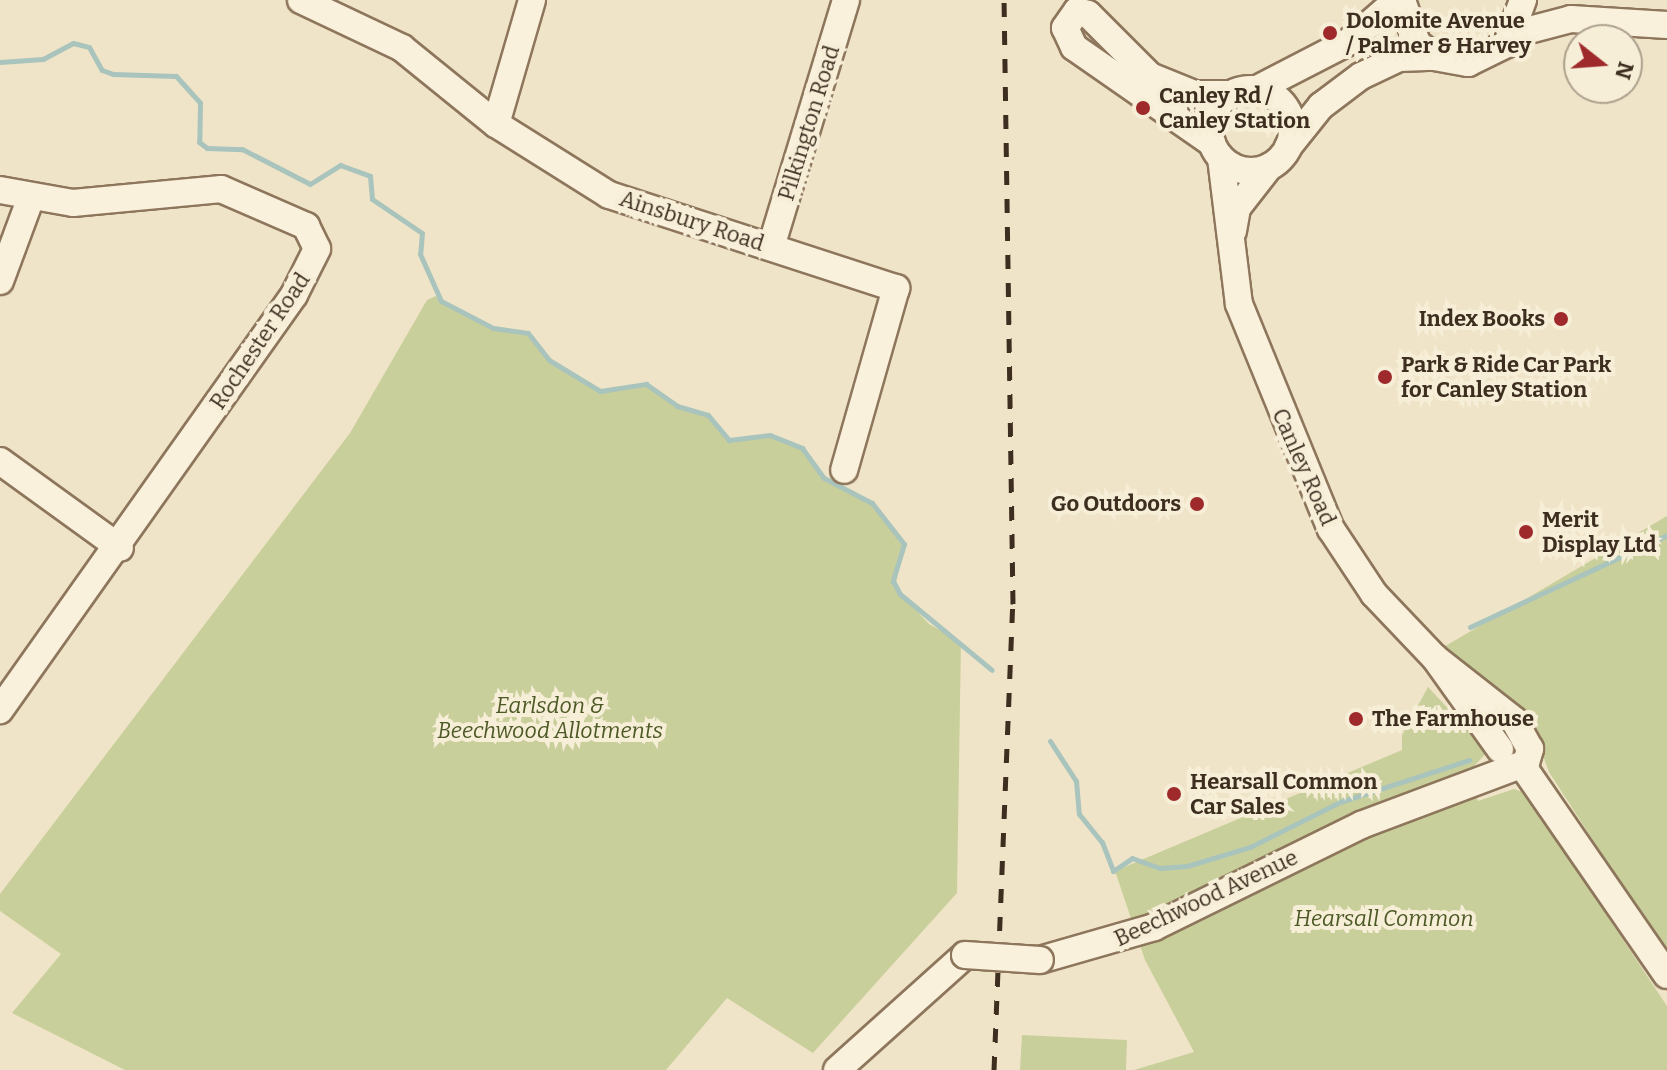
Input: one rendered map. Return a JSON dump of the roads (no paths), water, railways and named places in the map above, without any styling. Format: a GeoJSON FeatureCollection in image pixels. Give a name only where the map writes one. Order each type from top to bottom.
{"type":"FeatureCollection","features":[{"type":"Feature","properties":{"kind":"street","name":"Ainsbury Road"},"geometry":{"type":"LineString","coordinates":[[301,0],[402,48],[496,124],[609,195],[896,288],[844,470]]}},
{"type":"Feature","properties":{"kind":"street"},"geometry":{"type":"LineString","coordinates":[[496,124],[532,0]]}},
{"type":"Feature","properties":{"kind":"street","name":"Pilkington Road"},"geometry":{"type":"LineString","coordinates":[[771,247],[846,0]]}},
{"type":"Feature","properties":{"kind":"street"},"geometry":{"type":"LineString","coordinates":[[1217,151],[1211,119],[1245,91],[1350,41],[1400,0],[1410,34],[1434,57]]}},
{"type":"Feature","properties":{"kind":"street"},"geometry":{"type":"LineString","coordinates":[[1514,34],[1523,0]]}},
{"type":"Feature","properties":{"kind":"street"},"geometry":{"type":"LineString","coordinates":[[1536,0],[1597,21],[1667,25]]}},
{"type":"Feature","properties":{"kind":"street"},"geometry":{"type":"LineString","coordinates":[[1077,11],[1088,14],[1150,76],[1194,94],[1245,91],[1287,109],[1279,158],[1249,171],[1217,151],[1074,47],[1065,28],[1077,11]]}},
{"type":"Feature","properties":{"kind":"street","name":"Canley Road"},"geometry":{"type":"LineString","coordinates":[[1229,248],[1237,208],[1321,106],[1361,76],[1399,58],[1434,57],[1477,62],[1514,34],[1550,20],[1597,21]]}},
{"type":"Feature","properties":{"kind":"street","name":"Canley Road"},"geometry":{"type":"LineString","coordinates":[[1217,151],[1229,248],[1246,327],[1331,529],[1374,594],[1435,658],[1512,755],[1667,975]]}},
{"type":"Feature","properties":{"kind":"street","name":"Rochester Road"},"geometry":{"type":"LineString","coordinates":[[0,190],[30,200],[73,203],[221,189],[279,211],[316,237],[311,267],[294,295],[120,548],[0,710]]}},
{"type":"Feature","properties":{"kind":"street"},"geometry":{"type":"LineString","coordinates":[[0,281],[30,200]]}},
{"type":"Feature","properties":{"kind":"street"},"geometry":{"type":"LineString","coordinates":[[0,461],[120,548]]}},
{"type":"Feature","properties":{"kind":"street","name":"Beechwood Avenue"},"geometry":{"type":"LineString","coordinates":[[837,1070],[965,955],[1040,960],[1154,927],[1361,825],[1465,788],[1512,755]]}},
{"type":"Feature","properties":{"kind":"waterway"},"geometry":{"type":"LineString","coordinates":[[0,62],[43,59],[73,43],[89,47],[102,70],[113,74],[176,76],[200,103],[199,142],[207,148],[242,149],[310,184],[340,165],[370,176],[372,199],[422,233],[420,254],[441,301],[493,328],[528,333],[549,360],[600,391],[646,384],[677,406],[708,415],[729,440],[770,435],[802,448],[824,478],[872,503],[904,544],[893,581],[900,594],[992,670]]}},
{"type":"Feature","properties":{"kind":"waterway"},"geometry":{"type":"LineString","coordinates":[[1470,627],[1667,535]]}},
{"type":"Feature","properties":{"kind":"waterway"},"geometry":{"type":"LineString","coordinates":[[1050,741],[1076,781],[1079,814],[1102,842],[1113,871],[1132,858],[1160,868],[1187,866],[1250,847],[1340,802],[1469,760]]}},
{"type":"Feature","properties":{"kind":"railway"},"geometry":{"type":"LineString","coordinates":[[994,1070],[1013,604],[1004,0]]}},
{"type":"Feature","properties":{"kind":"place","name":"Dolomite Avenue / Palmer & Harvey"},"geometry":{"type":"Point","coordinates":[1330,33]}},
{"type":"Feature","properties":{"kind":"place","name":"Canley Rd / Canley Station"},"geometry":{"type":"Point","coordinates":[1143,108]}},
{"type":"Feature","properties":{"kind":"place","name":"Index Books"},"geometry":{"type":"Point","coordinates":[1561,319]}},
{"type":"Feature","properties":{"kind":"place","name":"Park & Ride Car Park for Canley Station"},"geometry":{"type":"Point","coordinates":[1385,377]}},
{"type":"Feature","properties":{"kind":"place","name":"Go Outdoors"},"geometry":{"type":"Point","coordinates":[1197,504]}},
{"type":"Feature","properties":{"kind":"place","name":"Merit Display Ltd"},"geometry":{"type":"Point","coordinates":[1526,532]}},
{"type":"Feature","properties":{"kind":"place","name":"The Farmhouse"},"geometry":{"type":"Point","coordinates":[1356,719]}},
{"type":"Feature","properties":{"kind":"place","name":"Hearsall Common Car Sales"},"geometry":{"type":"Point","coordinates":[1174,794]}},
{"type":"Feature","properties":{"kind":"park label","name":"Earlsdon & Beechwood Allotments"},"geometry":{"type":"Point","coordinates":[550,718]}},
{"type":"Feature","properties":{"kind":"park label","name":"Hearsall Common"},"geometry":{"type":"Point","coordinates":[1384,919]}}]}
